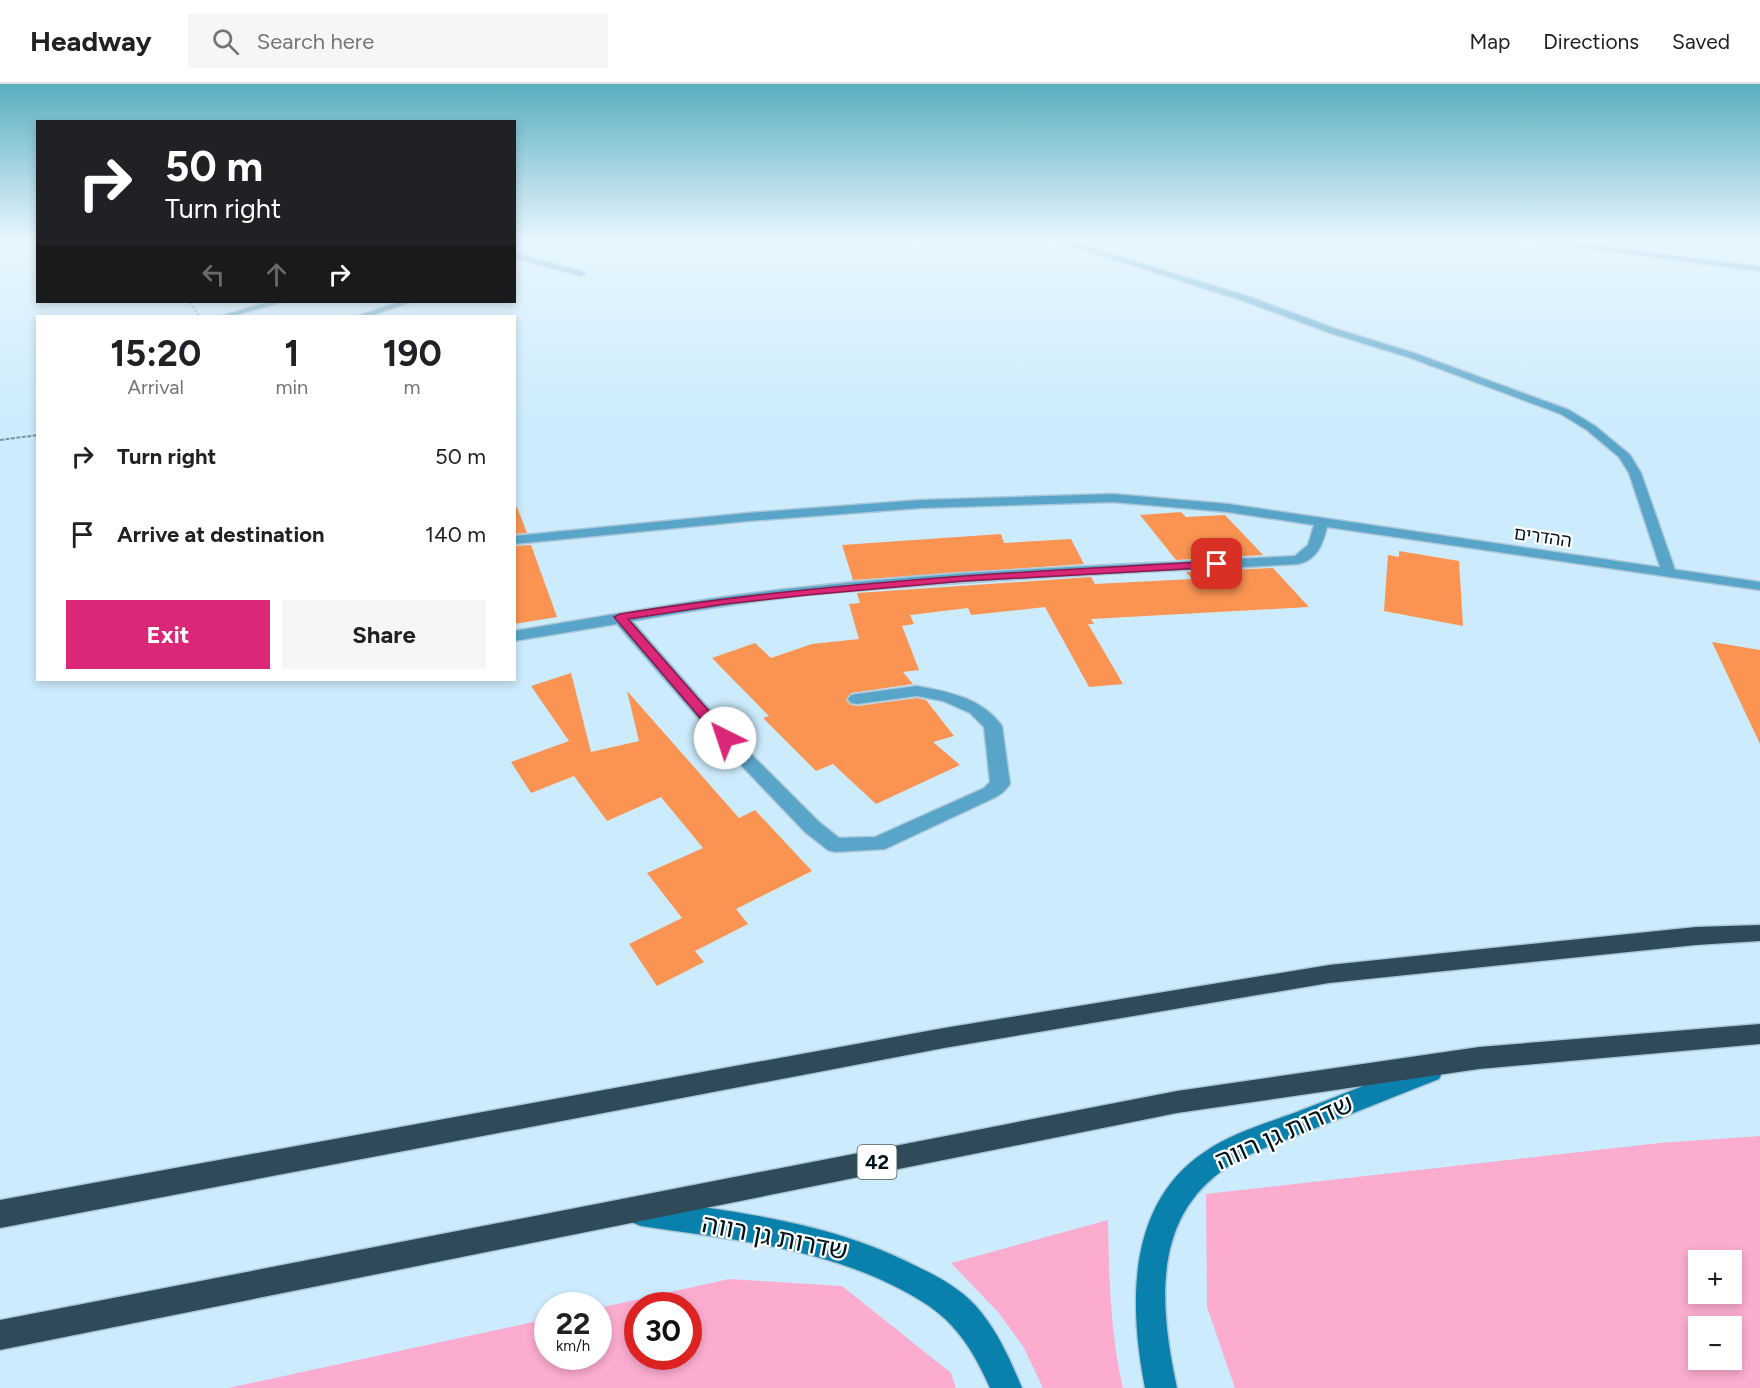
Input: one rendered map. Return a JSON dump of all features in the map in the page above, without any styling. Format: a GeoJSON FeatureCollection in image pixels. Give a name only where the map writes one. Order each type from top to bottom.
{"type":"FeatureCollection","features":[{"type":"Feature","properties":{"kind":"highway"},"geometry":{"type":"LineString","coordinates":[[0,1214],[944,1038],[1329,974],[1696,936],[1760,933]]}},
{"type":"Feature","properties":{"kind":"highway","name":"42"},"geometry":{"type":"LineString","coordinates":[[0,1335],[1177,1102],[1452,1062],[1760,1034]]}},
{"type":"Feature","properties":{"kind":"street"},"geometry":{"type":"LineString","coordinates":[[1252,301],[1333,331],[1455,371],[1565,412],[1591,428],[1624,455],[1635,473],[1669,573]]}},
{"type":"Feature","properties":{"kind":"street"},"geometry":{"type":"LineString","coordinates":[[229,315],[273,303]]}},
{"type":"Feature","properties":{"kind":"street"},"geometry":{"type":"LineString","coordinates":[[364,315],[404,303]]}},
{"type":"Feature","properties":{"kind":"street","name":"ההדרים"},"geometry":{"type":"LineString","coordinates":[[516,540],[818,511],[1026,499],[1150,500],[1228,508],[1760,586]]}},
{"type":"Feature","properties":{"kind":"street"},"geometry":{"type":"LineString","coordinates":[[516,636],[620,617],[807,591],[964,578],[1298,560],[1309,555],[1316,547],[1321,523]]}},
{"type":"Feature","properties":{"kind":"street"},"geometry":{"type":"LineString","coordinates":[[620,617],[725,738],[812,827],[835,845],[878,844],[989,793],[1000,784],[993,726],[976,709],[948,697],[917,691],[857,699]]}},
{"type":"Feature","properties":{"kind":"street","name":"שדרות גן רווה"},"geometry":{"type":"LineString","coordinates":[[1161,1388],[1150,1318],[1151,1266],[1159,1232],[1174,1200],[1195,1175],[1213,1161],[1243,1144],[1452,1062]]}},
{"type":"Feature","properties":{"kind":"street","name":"שדרות גן רווה"},"geometry":{"type":"LineString","coordinates":[[630,1210],[812,1239],[852,1250],[897,1269],[934,1292],[965,1317],[994,1361],[1006,1388]]}},
{"type":"Feature","properties":{"kind":"path"},"geometry":{"type":"LineString","coordinates":[[0,440],[36,435]]}},
{"type":"Feature","properties":{"kind":"shaded area"},"geometry":{"type":"Polygon","coordinates":[[[1760,1136],[1760,1388],[1235,1388],[1207,1307],[1206,1194],[1660,1143],[1760,1136]]]}},
{"type":"Feature","properties":{"kind":"shaded area"},"geometry":{"type":"Polygon","coordinates":[[[1108,1220],[1113,1325],[1123,1388],[1043,1388],[1023,1346],[998,1312],[951,1263],[1108,1220]]]}},
{"type":"Feature","properties":{"kind":"shaded area"},"geometry":{"type":"Polygon","coordinates":[[[729,1279],[842,1286],[951,1373],[956,1388],[228,1388],[534,1322],[534,1370],[612,1370],[612,1305],[624,1302],[624,1370],[702,1370],[702,1292],[671,1292],[729,1279]]]}},
{"type":"Feature","properties":{"kind":"building"},"geometry":{"type":"Polygon","coordinates":[[[517,507],[527,533],[516,534],[517,507]]]}},
{"type":"Feature","properties":{"kind":"building"},"geometry":{"type":"Polygon","coordinates":[[[1181,512],[1186,517],[1225,515],[1263,555],[1176,560],[1140,515],[1181,512]]]}},
{"type":"Feature","properties":{"kind":"building"},"geometry":{"type":"Polygon","coordinates":[[[1001,534],[1004,543],[1071,539],[1084,564],[853,580],[842,545],[1001,534]]]}},
{"type":"Feature","properties":{"kind":"building"},"geometry":{"type":"Polygon","coordinates":[[[531,545],[557,617],[516,624],[516,546],[531,545]]]}},
{"type":"Feature","properties":{"kind":"building"},"geometry":{"type":"Polygon","coordinates":[[[1399,551],[1459,561],[1463,626],[1384,611],[1388,555],[1399,557],[1399,551]]]}},
{"type":"Feature","properties":{"kind":"building"},"geometry":{"type":"Polygon","coordinates":[[[1273,568],[1309,607],[1091,619],[1094,624],[1088,624],[1123,684],[1089,687],[1045,607],[971,615],[968,608],[910,615],[914,624],[902,626],[919,670],[903,672],[913,684],[851,693],[846,700],[851,705],[857,706],[917,698],[926,700],[954,736],[933,742],[960,765],[876,804],[833,764],[816,771],[763,718],[769,716],[712,658],[755,643],[771,658],[812,644],[859,639],[849,604],[860,603],[857,593],[1091,577],[1095,584],[1192,579],[1186,572],[1273,568]]]}},
{"type":"Feature","properties":{"kind":"building"},"geometry":{"type":"Polygon","coordinates":[[[1712,642],[1760,650],[1760,744],[1712,642]]]}},
{"type":"Feature","properties":{"kind":"building"},"geometry":{"type":"Polygon","coordinates":[[[571,673],[591,752],[639,741],[627,691],[739,818],[755,810],[812,871],[736,909],[748,924],[695,951],[704,962],[657,986],[629,944],[682,918],[647,873],[703,848],[661,797],[607,821],[574,776],[531,793],[511,762],[569,741],[531,686],[571,673]]]}},
{"type":"Feature","properties":{"kind":"route"},"geometry":{"type":"LineString","coordinates":[[725,738],[620,617],[807,591],[964,578],[1217,564]]}}]}
